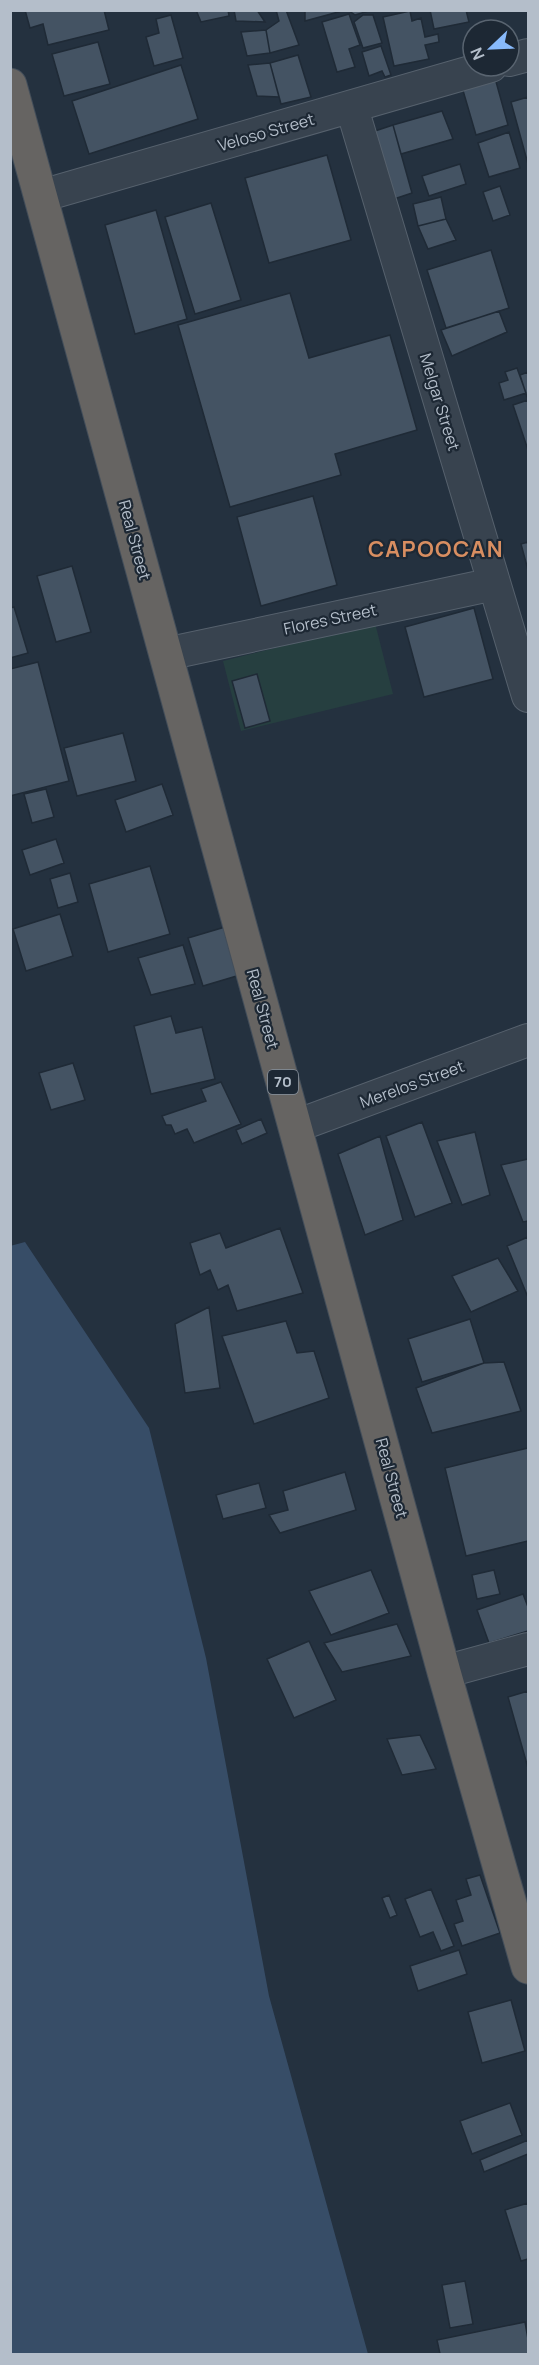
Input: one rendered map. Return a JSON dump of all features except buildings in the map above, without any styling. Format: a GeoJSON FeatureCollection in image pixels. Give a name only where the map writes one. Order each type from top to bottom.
{"type":"FeatureCollection","features":[{"type":"Feature","properties":{"kind":"highway","name":"Real Street"},"geometry":{"type":"LineString","coordinates":[[10,85],[444,1672],[528,1967]]}},
{"type":"Feature","properties":{"kind":"street","name":"Veloso Street"},"geometry":{"type":"LineString","coordinates":[[41,196],[461,75]]}},
{"type":"Feature","properties":{"kind":"street","name":"Melgar Street"},"geometry":{"type":"LineString","coordinates":[[352,108],[528,696]]}},
{"type":"Feature","properties":{"kind":"street","name":"Flores Street"},"geometry":{"type":"LineString","coordinates":[[166,654],[494,584]]}},
{"type":"Feature","properties":{"kind":"street","name":"Merelos Street"},"geometry":{"type":"LineString","coordinates":[[296,1126],[528,1040]]}},
{"type":"Feature","properties":{"kind":"street"},"geometry":{"type":"LineString","coordinates":[[444,1672],[528,1649]]}},
{"type":"Feature","properties":{"kind":"green space"},"geometry":{"type":"Polygon","coordinates":[[[375,623],[393,694],[241,731],[223,661],[375,623]]]}},
{"type":"Feature","properties":{"kind":"water"},"geometry":{"type":"Polygon","coordinates":[[[25,1242],[149,1428],[206,1658],[269,1996],[368,2354],[11,2354],[10,1246],[25,1242]]]}},
{"type":"Feature","properties":{"kind":"district","name":"CAPOOCAN"},"geometry":{"type":"Point","coordinates":[436,549]}}]}
